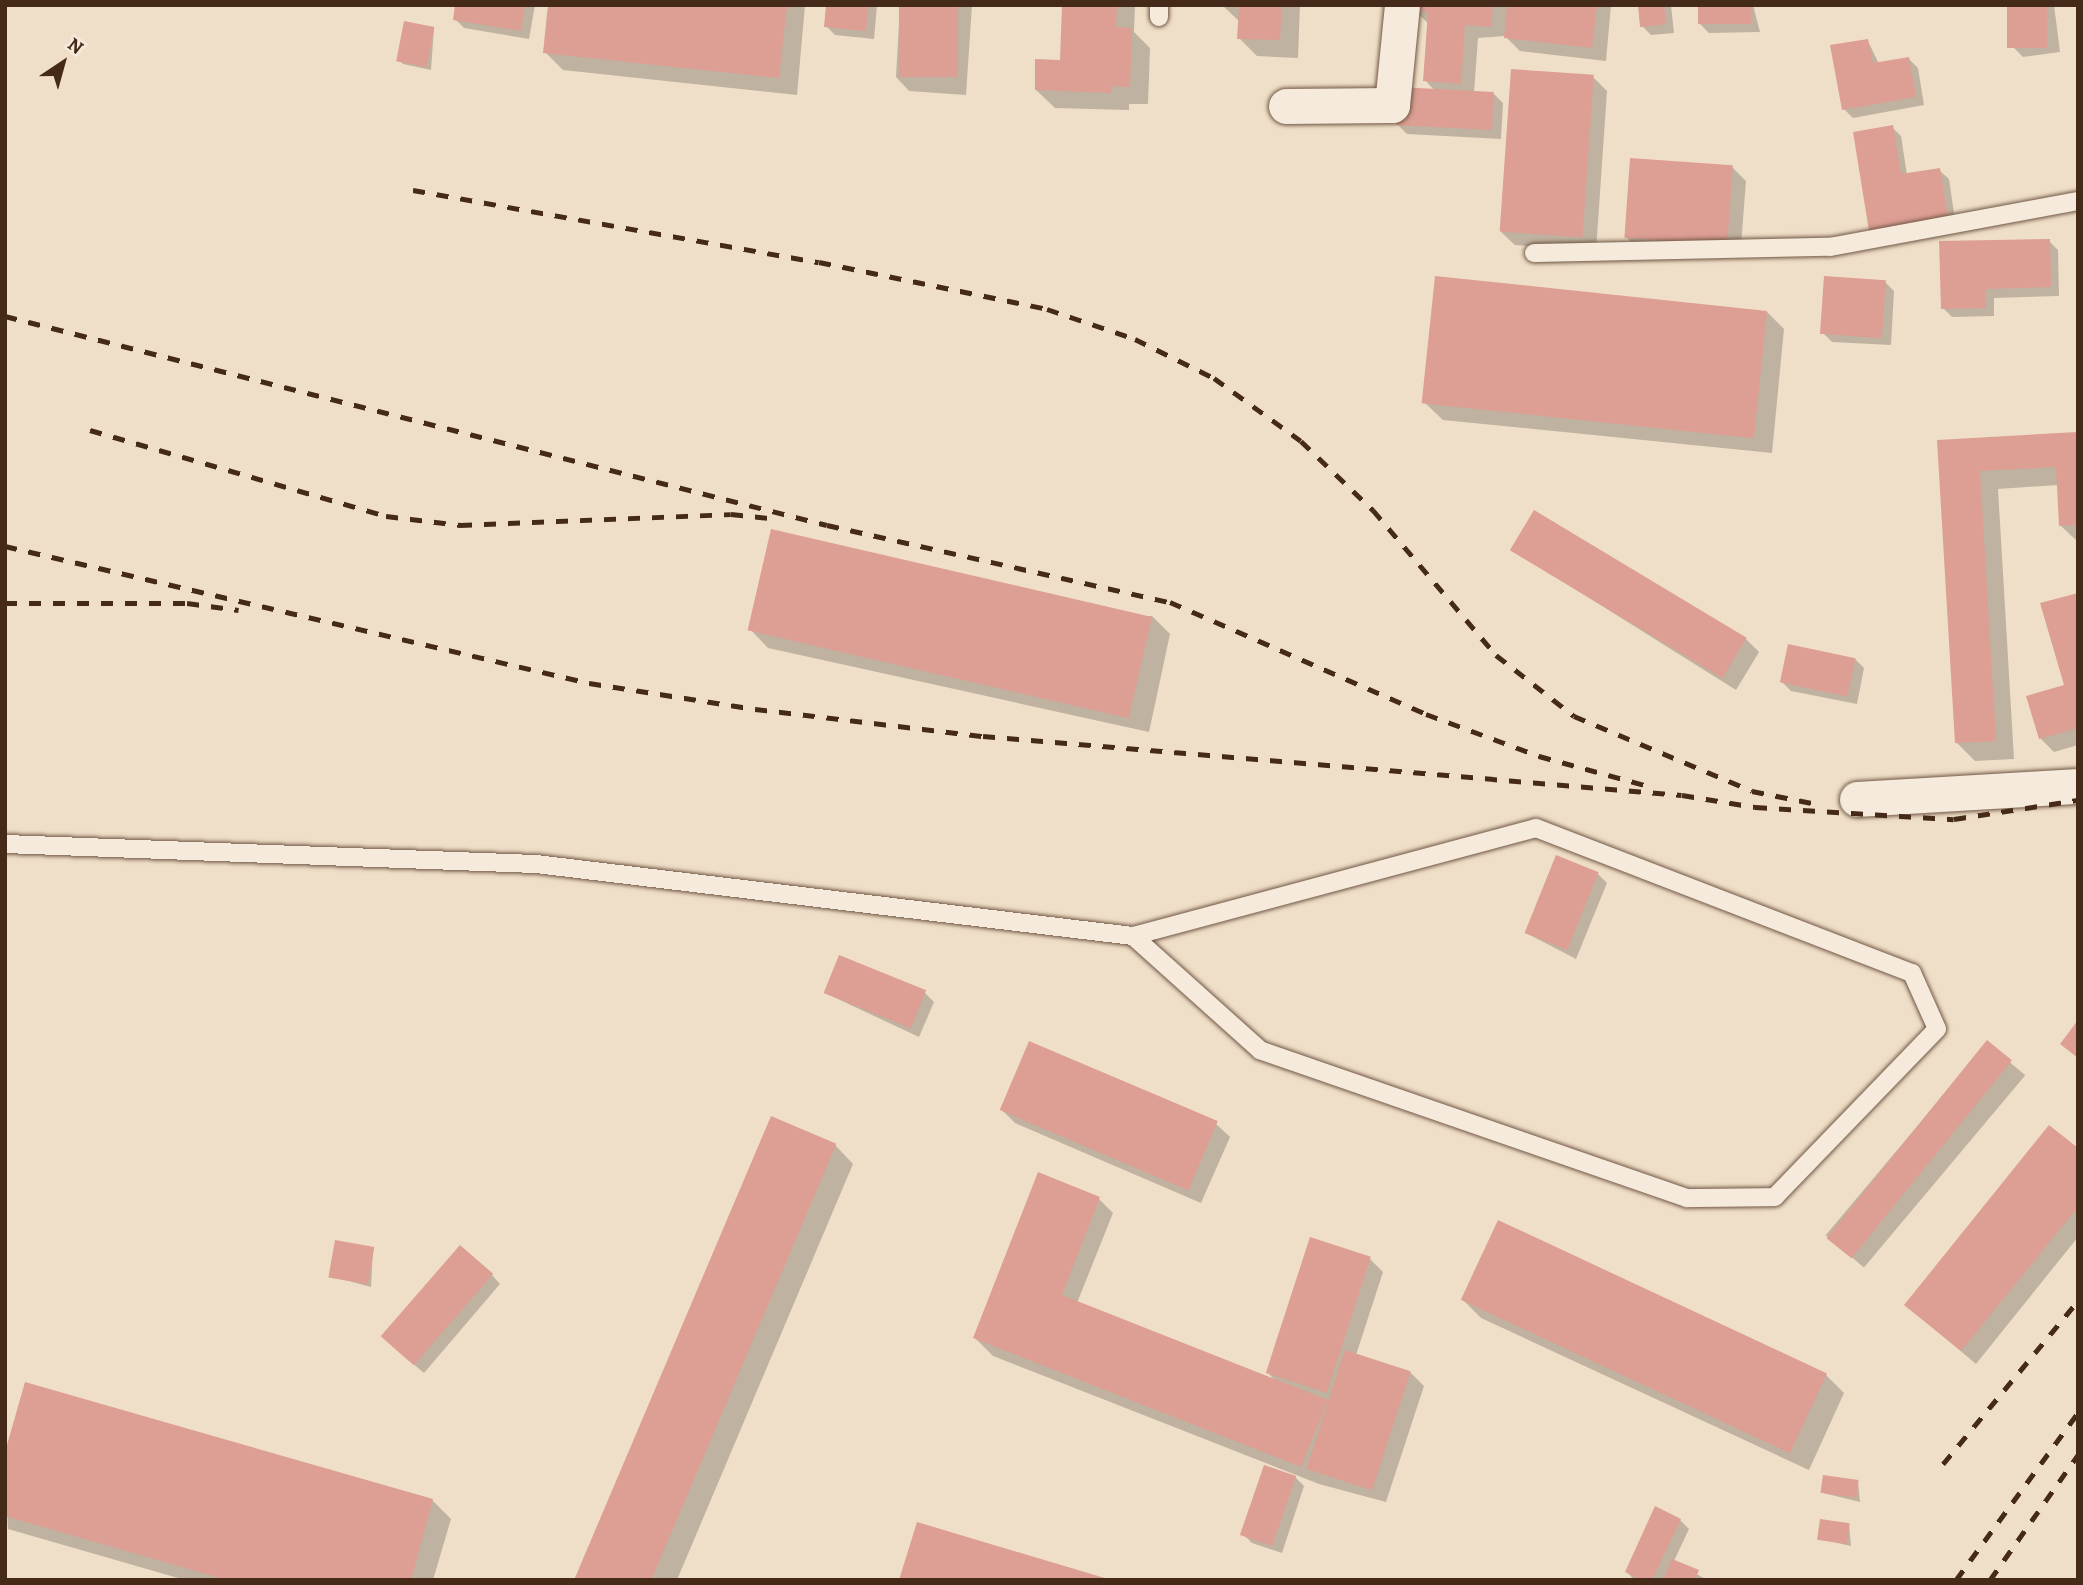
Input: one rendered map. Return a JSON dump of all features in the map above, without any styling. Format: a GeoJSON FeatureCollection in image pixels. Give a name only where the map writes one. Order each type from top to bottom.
{"type":"FeatureCollection","features":[{"type":"Feature","properties":{"kind":"street"},"geometry":{"type":"LineString","coordinates":[[1286,106],[1392,105],[1402,5]]}},
{"type":"Feature","properties":{"kind":"street"},"geometry":{"type":"LineString","coordinates":[[1857,799],[2078,786]]}},
{"type":"Feature","properties":{"kind":"lane"},"geometry":{"type":"LineString","coordinates":[[1534,253],[1830,247],[2078,201]]}},
{"type":"Feature","properties":{"kind":"lane"},"geometry":{"type":"LineString","coordinates":[[5,844],[536,864],[1133,936],[1536,828],[1912,973],[1937,1029],[1775,1198],[1687,1198],[1260,1050],[1133,936]]}},
{"type":"Feature","properties":{"kind":"building"},"geometry":{"type":"Polygon","coordinates":[[[455,5],[525,5],[521,31],[453,20],[455,5]]]}},
{"type":"Feature","properties":{"kind":"building"},"geometry":{"type":"Polygon","coordinates":[[[548,5],[787,5],[779,78],[543,53],[548,5]]]}},
{"type":"Feature","properties":{"kind":"building"},"geometry":{"type":"Polygon","coordinates":[[[826,5],[868,5],[866,31],[824,27],[826,5]]]}},
{"type":"Feature","properties":{"kind":"building"},"geometry":{"type":"Polygon","coordinates":[[[899,5],[958,5],[958,77],[899,77],[899,5]]]}},
{"type":"Feature","properties":{"kind":"building"},"geometry":{"type":"Polygon","coordinates":[[[1062,5],[1117,5],[1116,27],[1132,28],[1130,87],[1111,86],[1111,93],[1035,90],[1035,59],[1060,60],[1062,5]]]}},
{"type":"Feature","properties":{"kind":"building"},"geometry":{"type":"Polygon","coordinates":[[[1228,5],[1282,5],[1280,40],[1237,39],[1239,8],[1228,5]]]}},
{"type":"Feature","properties":{"kind":"building"},"geometry":{"type":"Polygon","coordinates":[[[1406,5],[1493,5],[1491,27],[1465,25],[1461,84],[1423,81],[1428,12],[1406,5]]]}},
{"type":"Feature","properties":{"kind":"building"},"geometry":{"type":"Polygon","coordinates":[[[1507,5],[1597,5],[1592,48],[1504,38],[1507,5]]]}},
{"type":"Feature","properties":{"kind":"building"},"geometry":{"type":"Polygon","coordinates":[[[1638,5],[1664,5],[1666,24],[1640,27],[1638,5]]]}},
{"type":"Feature","properties":{"kind":"building"},"geometry":{"type":"Polygon","coordinates":[[[1698,5],[1751,5],[1751,24],[1698,24],[1698,5]]]}},
{"type":"Feature","properties":{"kind":"building"},"geometry":{"type":"Polygon","coordinates":[[[2007,5],[2047,5],[2047,48],[2007,48],[2007,5]]]}},
{"type":"Feature","properties":{"kind":"building"},"geometry":{"type":"Polygon","coordinates":[[[404,21],[434,27],[427,67],[396,61],[404,21]]]}},
{"type":"Feature","properties":{"kind":"building"},"geometry":{"type":"Polygon","coordinates":[[[1868,39],[1873,63],[1909,57],[1916,97],[1842,110],[1830,45],[1868,39]]]}},
{"type":"Feature","properties":{"kind":"building"},"geometry":{"type":"Polygon","coordinates":[[[1511,69],[1594,75],[1582,237],[1500,232],[1511,69]]]}},
{"type":"Feature","properties":{"kind":"building"},"geometry":{"type":"Polygon","coordinates":[[[1398,87],[1494,92],[1492,130],[1396,125],[1398,87]]]}},
{"type":"Feature","properties":{"kind":"building"},"geometry":{"type":"Polygon","coordinates":[[[1893,125],[1901,174],[1940,168],[1948,218],[1869,231],[1853,132],[1893,125]]]}},
{"type":"Feature","properties":{"kind":"building"},"geometry":{"type":"Polygon","coordinates":[[[1630,158],[1733,165],[1727,245],[1624,238],[1630,158]]]}},
{"type":"Feature","properties":{"kind":"building"},"geometry":{"type":"Polygon","coordinates":[[[2050,239],[2051,287],[1986,289],[1986,308],[1941,309],[1939,241],[2050,239]]]}},
{"type":"Feature","properties":{"kind":"building"},"geometry":{"type":"Polygon","coordinates":[[[1435,276],[1767,311],[1754,438],[1422,403],[1435,276]]]}},
{"type":"Feature","properties":{"kind":"building"},"geometry":{"type":"Polygon","coordinates":[[[1824,276],[1886,280],[1882,338],[1820,334],[1824,276]]]}},
{"type":"Feature","properties":{"kind":"building"},"geometry":{"type":"Polygon","coordinates":[[[2078,432],[2078,525],[2059,526],[2056,467],[1980,471],[1996,741],[1955,743],[1937,440],[2078,432]]]}},
{"type":"Feature","properties":{"kind":"building"},"geometry":{"type":"Polygon","coordinates":[[[1534,510],[1747,638],[1722,678],[1510,550],[1534,510]]]}},
{"type":"Feature","properties":{"kind":"building"},"geometry":{"type":"Polygon","coordinates":[[[771,529],[1152,617],[1129,718],[748,630],[771,529]]]}},
{"type":"Feature","properties":{"kind":"building"},"geometry":{"type":"Polygon","coordinates":[[[2078,593],[2078,728],[2039,739],[2026,696],[2064,685],[2040,603],[2078,593]]]}},
{"type":"Feature","properties":{"kind":"building"},"geometry":{"type":"Polygon","coordinates":[[[1788,644],[1855,658],[1847,696],[1780,682],[1788,644]]]}},
{"type":"Feature","properties":{"kind":"building"},"geometry":{"type":"Polygon","coordinates":[[[1556,855],[1599,872],[1567,950],[1525,933],[1556,855]]]}},
{"type":"Feature","properties":{"kind":"building"},"geometry":{"type":"Polygon","coordinates":[[[839,955],[926,990],[911,1028],[824,993],[839,955]]]}},
{"type":"Feature","properties":{"kind":"building"},"geometry":{"type":"Polygon","coordinates":[[[2078,1020],[2078,1058],[2060,1044],[2078,1020]]]}},
{"type":"Feature","properties":{"kind":"building"},"geometry":{"type":"Polygon","coordinates":[[[1987,1040],[2012,1060],[1851,1258],[1827,1238],[1987,1040]]]}},
{"type":"Feature","properties":{"kind":"building"},"geometry":{"type":"Polygon","coordinates":[[[1029,1041],[1218,1121],[1188,1190],[1000,1110],[1029,1041]]]}},
{"type":"Feature","properties":{"kind":"building"},"geometry":{"type":"Polygon","coordinates":[[[771,1116],[836,1144],[651,1580],[574,1580],[771,1116]]]}},
{"type":"Feature","properties":{"kind":"building"},"geometry":{"type":"Polygon","coordinates":[[[2049,1125],[2078,1148],[2078,1207],[1961,1351],[1904,1305],[2049,1125]]]}},
{"type":"Feature","properties":{"kind":"building"},"geometry":{"type":"Polygon","coordinates":[[[1038,1172],[1100,1197],[1062,1295],[1328,1400],[1301,1467],[973,1338],[1038,1172]]]}},
{"type":"Feature","properties":{"kind":"building"},"geometry":{"type":"Polygon","coordinates":[[[1498,1220],[1827,1373],[1790,1453],[1461,1300],[1498,1220]]]}},
{"type":"Feature","properties":{"kind":"building"},"geometry":{"type":"Polygon","coordinates":[[[1310,1237],[1371,1257],[1327,1393],[1266,1373],[1310,1237]]]}},
{"type":"Feature","properties":{"kind":"building"},"geometry":{"type":"Polygon","coordinates":[[[335,1240],[374,1247],[368,1284],[328,1277],[335,1240]]]}},
{"type":"Feature","properties":{"kind":"building"},"geometry":{"type":"Polygon","coordinates":[[[460,1245],[493,1274],[414,1365],[381,1336],[460,1245]]]}},
{"type":"Feature","properties":{"kind":"building"},"geometry":{"type":"Polygon","coordinates":[[[1345,1350],[1411,1371],[1372,1490],[1306,1469],[1345,1350]]]}},
{"type":"Feature","properties":{"kind":"building"},"geometry":{"type":"Polygon","coordinates":[[[25,1382],[433,1499],[411,1580],[227,1580],[5,1516],[5,1452],[25,1382]]]}},
{"type":"Feature","properties":{"kind":"building"},"geometry":{"type":"Polygon","coordinates":[[[1264,1465],[1296,1476],[1272,1546],[1240,1535],[1264,1465]]]}},
{"type":"Feature","properties":{"kind":"building"},"geometry":{"type":"Polygon","coordinates":[[[1823,1475],[1859,1480],[1856,1498],[1820,1493],[1823,1475]]]}},
{"type":"Feature","properties":{"kind":"building"},"geometry":{"type":"Polygon","coordinates":[[[1655,1506],[1681,1519],[1652,1580],[1641,1580],[1625,1572],[1655,1506]]]}},
{"type":"Feature","properties":{"kind":"building"},"geometry":{"type":"Polygon","coordinates":[[[1820,1519],[1850,1523],[1847,1544],[1817,1540],[1820,1519]]]}},
{"type":"Feature","properties":{"kind":"building"},"geometry":{"type":"Polygon","coordinates":[[[917,1522],[1108,1579],[1108,1580],[899,1580],[917,1522]]]}},
{"type":"Feature","properties":{"kind":"building"},"geometry":{"type":"Polygon","coordinates":[[[1672,1559],[1699,1570],[1695,1580],[1663,1580],[1672,1559]]]}},
{"type":"Feature","properties":{"kind":"railway"},"geometry":{"type":"LineString","coordinates":[[413,190],[819,262],[1047,309],[1135,339],[1214,378],[1301,441],[1373,510],[1496,655],[1574,716],[1752,791],[1817,804]]}},
{"type":"Feature","properties":{"kind":"railway"},"geometry":{"type":"LineString","coordinates":[[5,316],[827,525],[1170,602],[1426,714],[1539,756],[1644,785]]}},
{"type":"Feature","properties":{"kind":"railway"},"geometry":{"type":"LineString","coordinates":[[90,430],[386,516],[460,525],[731,514],[768,518]]}},
{"type":"Feature","properties":{"kind":"railway"},"geometry":{"type":"LineString","coordinates":[[5,546],[589,683],[755,709],[983,736],[1682,795],[1755,807],[1954,819],[2078,800]]}},
{"type":"Feature","properties":{"kind":"railway"},"geometry":{"type":"LineString","coordinates":[[5,603],[187,603],[239,610]]}},
{"type":"Feature","properties":{"kind":"railway"},"geometry":{"type":"LineString","coordinates":[[1943,1464],[2078,1301]]}},
{"type":"Feature","properties":{"kind":"railway"},"geometry":{"type":"LineString","coordinates":[[1956,1580],[2078,1413]]}},
{"type":"Feature","properties":{"kind":"railway"},"geometry":{"type":"LineString","coordinates":[[1990,1580],[2078,1455]]}}]}
